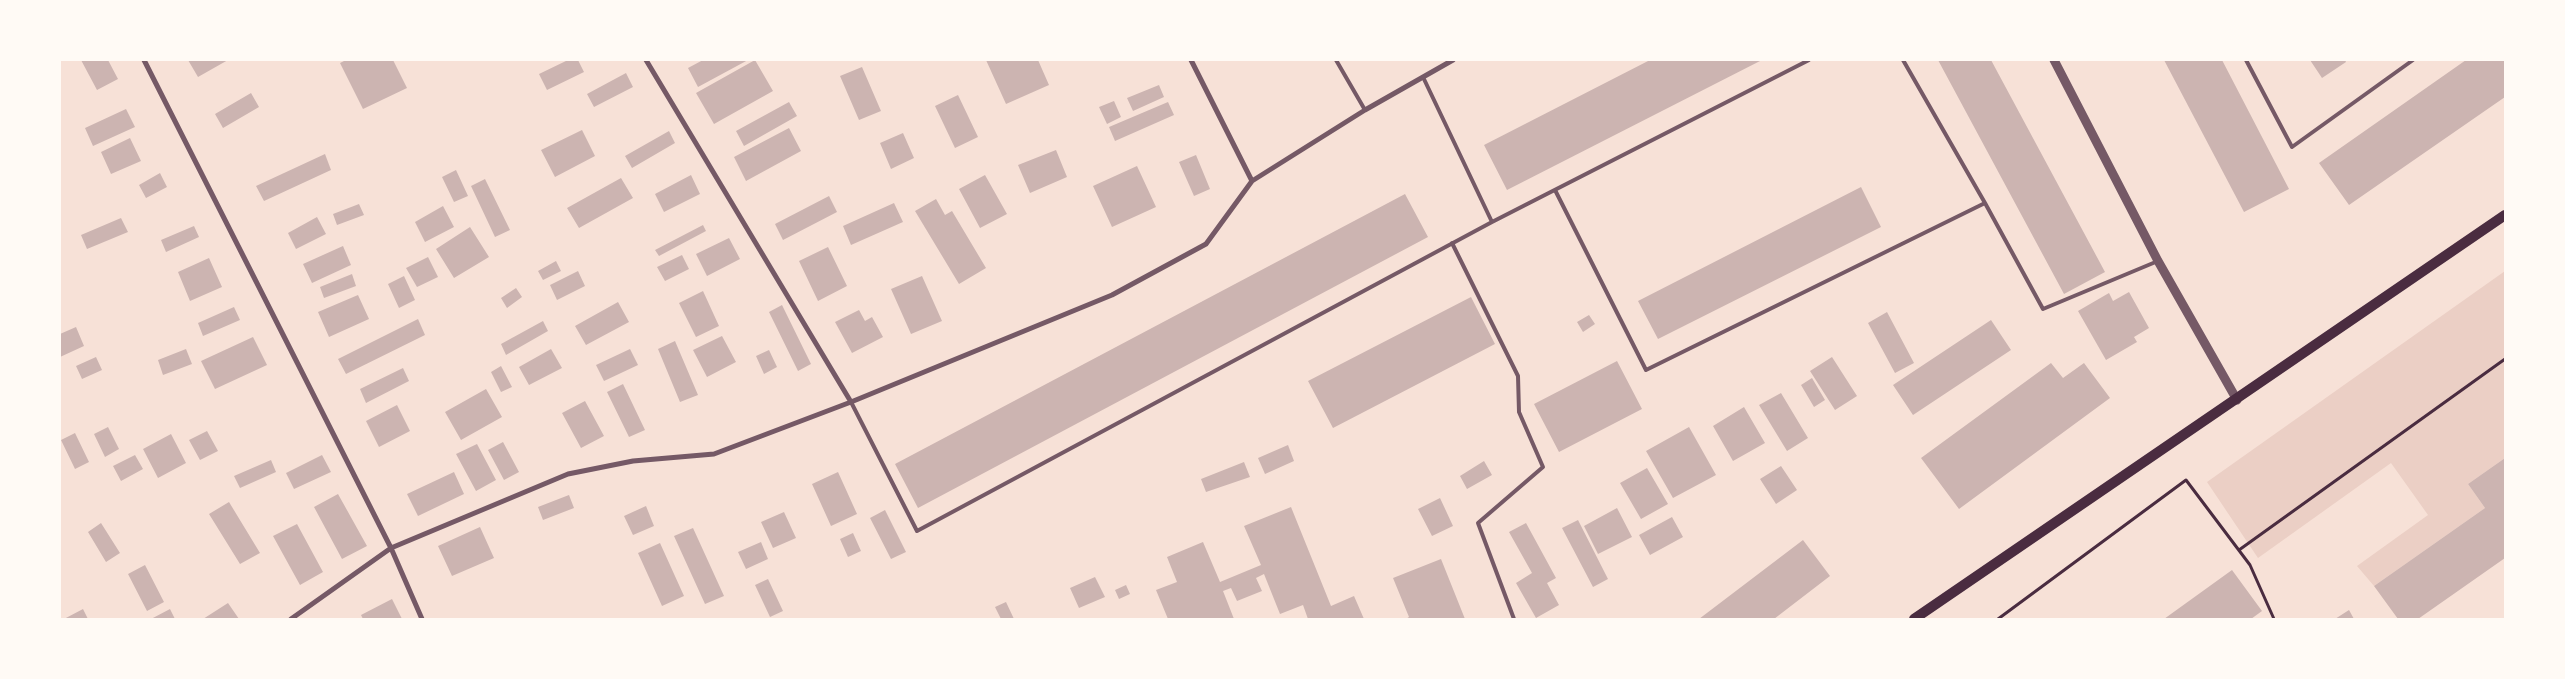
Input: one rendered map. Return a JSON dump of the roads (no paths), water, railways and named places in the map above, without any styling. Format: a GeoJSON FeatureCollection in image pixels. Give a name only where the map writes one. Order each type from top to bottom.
{"type":"FeatureCollection","features":[{"type":"Feature","properties":{"kind":"main road"},"geometry":{"type":"LineString","coordinates":[[1914,619],[2505,215]]}},
{"type":"Feature","properties":{"kind":"street"},"geometry":{"type":"LineString","coordinates":[[144,60],[391,548],[422,619]]}},
{"type":"Feature","properties":{"kind":"street"},"geometry":{"type":"LineString","coordinates":[[646,60],[851,402]]}},
{"type":"Feature","properties":{"kind":"street"},"geometry":{"type":"LineString","coordinates":[[1191,60],[1252,181]]}},
{"type":"Feature","properties":{"kind":"street"},"geometry":{"type":"LineString","coordinates":[[291,619],[391,548],[568,474],[633,461],[714,454],[851,402],[1112,295],[1206,244],[1252,181],[1365,110],[1453,60]]}},
{"type":"Feature","properties":{"kind":"street"},"geometry":{"type":"LineString","coordinates":[[2054,60],[2158,261],[2237,400]]}},
{"type":"Feature","properties":{"kind":"lane"},"geometry":{"type":"LineString","coordinates":[[1336,60],[1365,110]]}},
{"type":"Feature","properties":{"kind":"lane"},"geometry":{"type":"LineString","coordinates":[[851,402],[917,531],[1452,243],[1809,60]]}},
{"type":"Feature","properties":{"kind":"lane"},"geometry":{"type":"LineString","coordinates":[[1903,60],[2043,309],[2158,261]]}},
{"type":"Feature","properties":{"kind":"lane"},"geometry":{"type":"LineString","coordinates":[[2246,60],[2292,147],[2413,60]]}},
{"type":"Feature","properties":{"kind":"lane"},"geometry":{"type":"LineString","coordinates":[[1423,77],[1492,222]]}},
{"type":"Feature","properties":{"kind":"lane"},"geometry":{"type":"LineString","coordinates":[[1555,190],[1646,370],[1985,203]]}},
{"type":"Feature","properties":{"kind":"lane"},"geometry":{"type":"LineString","coordinates":[[1452,243],[1518,376],[1520,412],[1543,467],[1478,523],[1514,619]]}}]}
